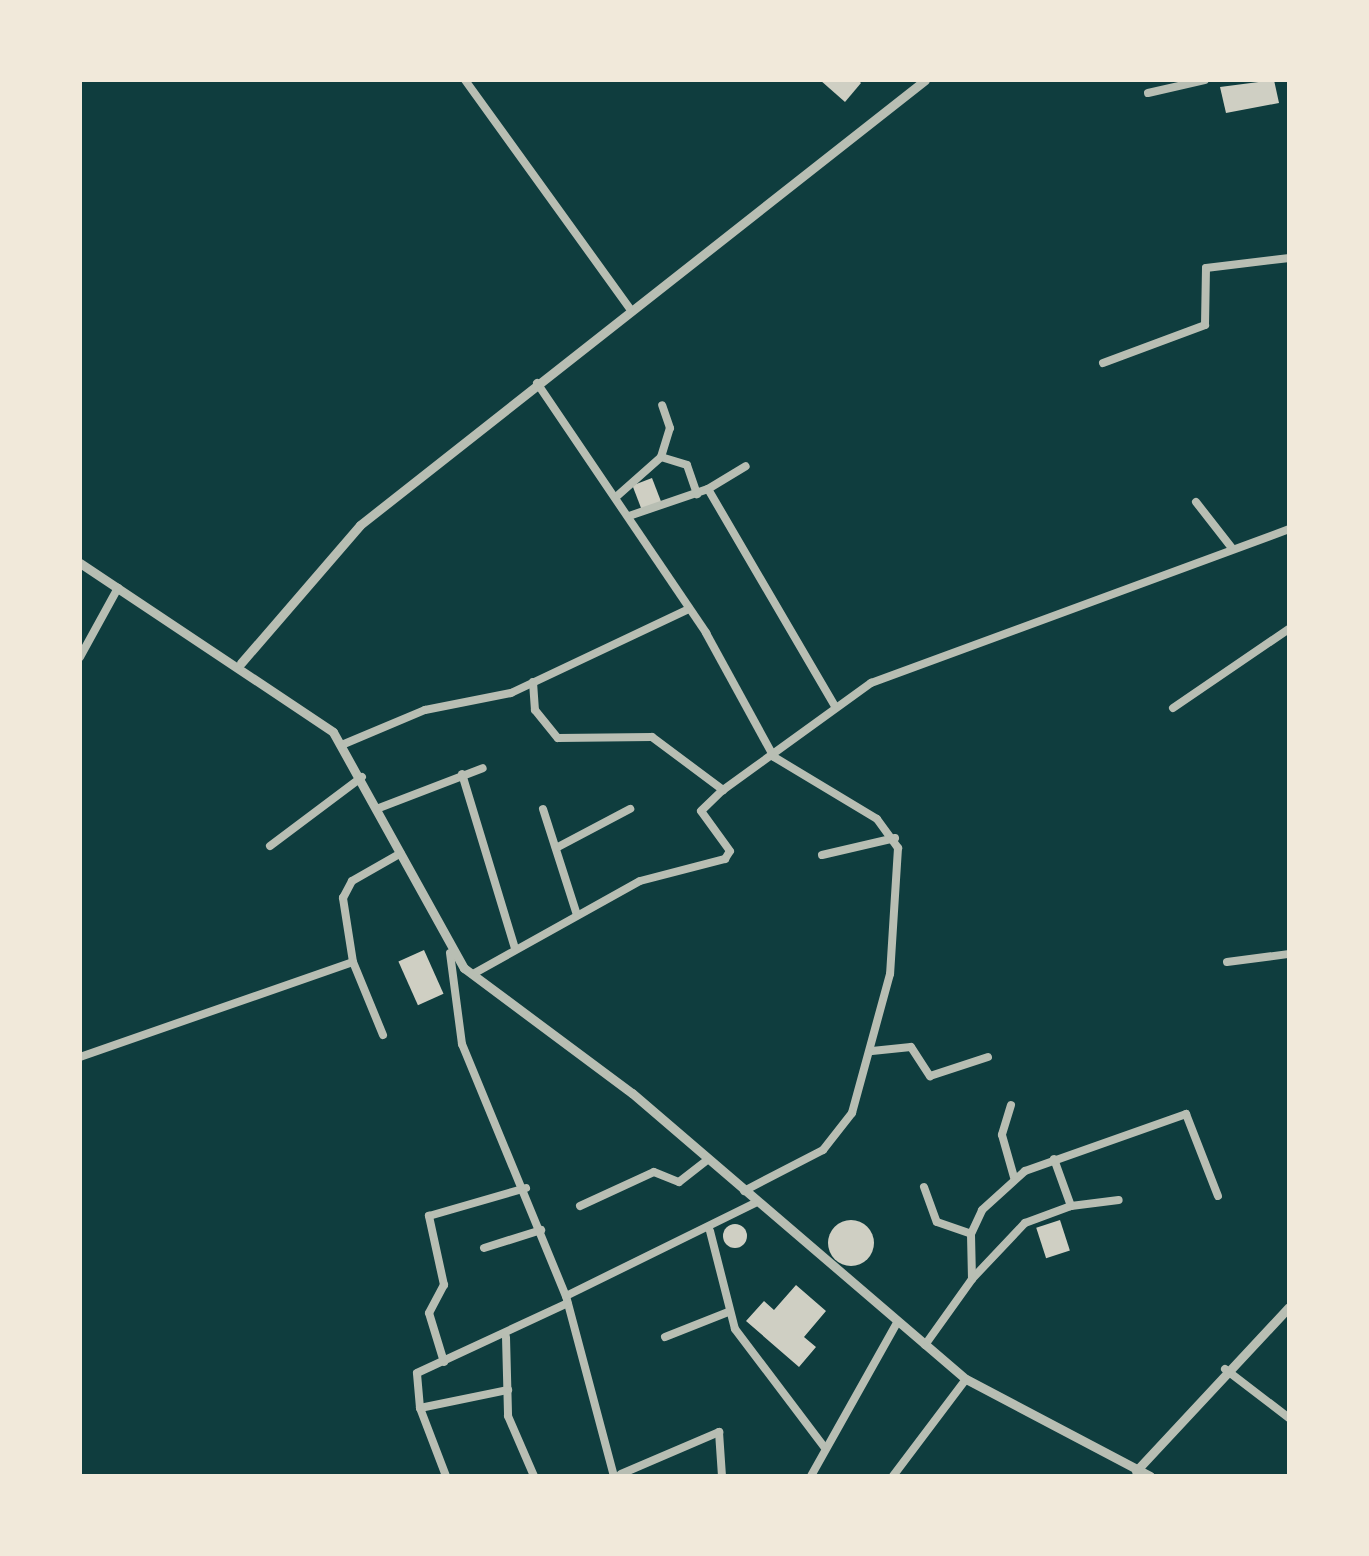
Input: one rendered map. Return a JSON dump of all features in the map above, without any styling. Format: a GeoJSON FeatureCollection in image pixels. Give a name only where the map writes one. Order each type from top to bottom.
{"type":"FeatureCollection","features":[{"type":"Feature","properties":{"kind":"street"},"geometry":{"type":"LineString","coordinates":[[465,80],[631,310]]}},
{"type":"Feature","properties":{"kind":"street"},"geometry":{"type":"LineString","coordinates":[[241,662],[335,547],[360,525],[925,80]]}},
{"type":"Feature","properties":{"kind":"street"},"geometry":{"type":"LineString","coordinates":[[1148,93],[1205,80]]}},
{"type":"Feature","properties":{"kind":"street"},"geometry":{"type":"LineString","coordinates":[[1102,363],[1205,325],[1206,268],[1289,258]]}},
{"type":"Feature","properties":{"kind":"street"},"geometry":{"type":"LineString","coordinates":[[537,384],[689,610],[774,757],[895,838]]}},
{"type":"Feature","properties":{"kind":"street"},"geometry":{"type":"LineString","coordinates":[[616,497],[661,457],[670,428],[662,405]]}},
{"type":"Feature","properties":{"kind":"street"},"geometry":{"type":"LineString","coordinates":[[661,457],[686,465],[698,494]]}},
{"type":"Feature","properties":{"kind":"street"},"geometry":{"type":"LineString","coordinates":[[629,516],[698,494],[746,466]]}},
{"type":"Feature","properties":{"kind":"street"},"geometry":{"type":"LineString","coordinates":[[708,489],[834,705]]}},
{"type":"Feature","properties":{"kind":"street"},"geometry":{"type":"LineString","coordinates":[[1196,502],[1232,548]]}},
{"type":"Feature","properties":{"kind":"street"},"geometry":{"type":"LineString","coordinates":[[473,974],[652,876],[725,859],[730,850],[702,808],[774,757],[834,705],[1034,620],[1167,580],[1232,548],[1289,529]]}},
{"type":"Feature","properties":{"kind":"street"},"geometry":{"type":"LineString","coordinates":[[80,563],[241,662],[344,744],[450,953],[462,1044],[526,1188],[567,1300],[617,1475],[719,1432],[722,1476]]}},
{"type":"Feature","properties":{"kind":"street"},"geometry":{"type":"LineString","coordinates":[[80,657],[118,588]]}},
{"type":"Feature","properties":{"kind":"street"},"geometry":{"type":"LineString","coordinates":[[344,744],[425,710],[510,693],[689,610]]}},
{"type":"Feature","properties":{"kind":"street"},"geometry":{"type":"LineString","coordinates":[[1173,708],[1289,629]]}},
{"type":"Feature","properties":{"kind":"street"},"geometry":{"type":"LineString","coordinates":[[530,684],[535,710],[558,738],[652,737],[721,792]]}},
{"type":"Feature","properties":{"kind":"street"},"geometry":{"type":"LineString","coordinates":[[379,808],[483,768]]}},
{"type":"Feature","properties":{"kind":"street"},"geometry":{"type":"LineString","coordinates":[[462,774],[516,948]]}},
{"type":"Feature","properties":{"kind":"street"},"geometry":{"type":"LineString","coordinates":[[270,846],[362,776]]}},
{"type":"Feature","properties":{"kind":"street"},"geometry":{"type":"LineString","coordinates":[[543,809],[577,915]]}},
{"type":"Feature","properties":{"kind":"street"},"geometry":{"type":"LineString","coordinates":[[556,848],[630,809]]}},
{"type":"Feature","properties":{"kind":"street"},"geometry":{"type":"LineString","coordinates":[[822,856],[895,838]]}},
{"type":"Feature","properties":{"kind":"street"},"geometry":{"type":"LineString","coordinates":[[744,1191],[824,1150],[847,1125],[872,1051],[890,974],[895,838]]}},
{"type":"Feature","properties":{"kind":"street"},"geometry":{"type":"LineString","coordinates":[[383,1036],[353,962],[344,888],[401,853]]}},
{"type":"Feature","properties":{"kind":"street"},"geometry":{"type":"LineString","coordinates":[[450,953],[707,1160],[966,1380],[1150,1476]]}},
{"type":"Feature","properties":{"kind":"street"},"geometry":{"type":"LineString","coordinates":[[1227,962],[1289,954]]}},
{"type":"Feature","properties":{"kind":"street"},"geometry":{"type":"LineString","coordinates":[[80,1057],[353,962]]}},
{"type":"Feature","properties":{"kind":"street"},"geometry":{"type":"LineString","coordinates":[[872,1051],[911,1047],[930,1076],[988,1057]]}},
{"type":"Feature","properties":{"kind":"street"},"geometry":{"type":"LineString","coordinates":[[1011,1105],[1002,1135],[1014,1177]]}},
{"type":"Feature","properties":{"kind":"street"},"geometry":{"type":"LineString","coordinates":[[972,1279],[971,1234],[1014,1177],[1054,1158],[1186,1114],[1218,1196]]}},
{"type":"Feature","properties":{"kind":"street"},"geometry":{"type":"LineString","coordinates":[[1054,1158],[1071,1206]]}},
{"type":"Feature","properties":{"kind":"street"},"geometry":{"type":"LineString","coordinates":[[580,1206],[654,1172],[679,1182],[707,1160]]}},
{"type":"Feature","properties":{"kind":"street"},"geometry":{"type":"LineString","coordinates":[[924,1187],[937,1222],[971,1234]]}},
{"type":"Feature","properties":{"kind":"street"},"geometry":{"type":"LineString","coordinates":[[444,1362],[429,1313],[444,1285],[429,1216],[526,1188]]}},
{"type":"Feature","properties":{"kind":"street"},"geometry":{"type":"LineString","coordinates":[[924,1345],[972,1279],[1025,1223],[1071,1206],[1119,1200]]}},
{"type":"Feature","properties":{"kind":"street"},"geometry":{"type":"LineString","coordinates":[[446,1476],[420,1408],[414,1379],[444,1362],[506,1338],[567,1300],[710,1231],[755,1203]]}},
{"type":"Feature","properties":{"kind":"street"},"geometry":{"type":"LineString","coordinates":[[484,1248],[540,1230]]}},
{"type":"Feature","properties":{"kind":"street"},"geometry":{"type":"LineString","coordinates":[[710,1231],[728,1312],[758,1367],[825,1448]]}},
{"type":"Feature","properties":{"kind":"street"},"geometry":{"type":"LineString","coordinates":[[1136,1471],[1225,1368],[1289,1307]]}},
{"type":"Feature","properties":{"kind":"street"},"geometry":{"type":"LineString","coordinates":[[665,1337],[728,1312]]}},
{"type":"Feature","properties":{"kind":"street"},"geometry":{"type":"LineString","coordinates":[[811,1476],[900,1326]]}},
{"type":"Feature","properties":{"kind":"street"},"geometry":{"type":"LineString","coordinates":[[506,1338],[511,1428],[534,1476]]}},
{"type":"Feature","properties":{"kind":"street"},"geometry":{"type":"LineString","coordinates":[[1225,1368],[1289,1418]]}},
{"type":"Feature","properties":{"kind":"street"},"geometry":{"type":"LineString","coordinates":[[893,1476],[966,1380]]}},
{"type":"Feature","properties":{"kind":"street"},"geometry":{"type":"LineString","coordinates":[[420,1408],[508,1390]]}},
{"type":"Feature","properties":{"kind":"building"},"geometry":{"type":"Polygon","coordinates":[[[820,80],[858,80],[861,83],[845,102],[820,80]]]}},
{"type":"Feature","properties":{"kind":"building"},"geometry":{"type":"Polygon","coordinates":[[[1274,80],[1279,103],[1226,113],[1220,87],[1274,80]]]}},
{"type":"Feature","properties":{"kind":"building"},"geometry":{"type":"Polygon","coordinates":[[[652,478],[661,502],[642,510],[632,486],[652,478]]]}},
{"type":"Feature","properties":{"kind":"building"},"geometry":{"type":"Polygon","coordinates":[[[424,950],[444,994],[418,1005],[398,961],[424,950]]]}},
{"type":"Feature","properties":{"kind":"building"},"geometry":{"type":"Polygon","coordinates":[[[851,1220],[867,1227],[874,1243],[867,1259],[851,1266],[835,1259],[828,1243],[835,1227],[851,1220]]]}},
{"type":"Feature","properties":{"kind":"building"},"geometry":{"type":"Polygon","coordinates":[[[1060,1220],[1070,1250],[1046,1258],[1036,1228],[1060,1220]]]}},
{"type":"Feature","properties":{"kind":"building"},"geometry":{"type":"Polygon","coordinates":[[[735,1224],[747,1236],[735,1248],[723,1236],[735,1224]]]}},
{"type":"Feature","properties":{"kind":"building"},"geometry":{"type":"Polygon","coordinates":[[[796,1285],[826,1311],[804,1337],[816,1347],[799,1367],[746,1321],[764,1301],[774,1310],[796,1285]]]}}]}
